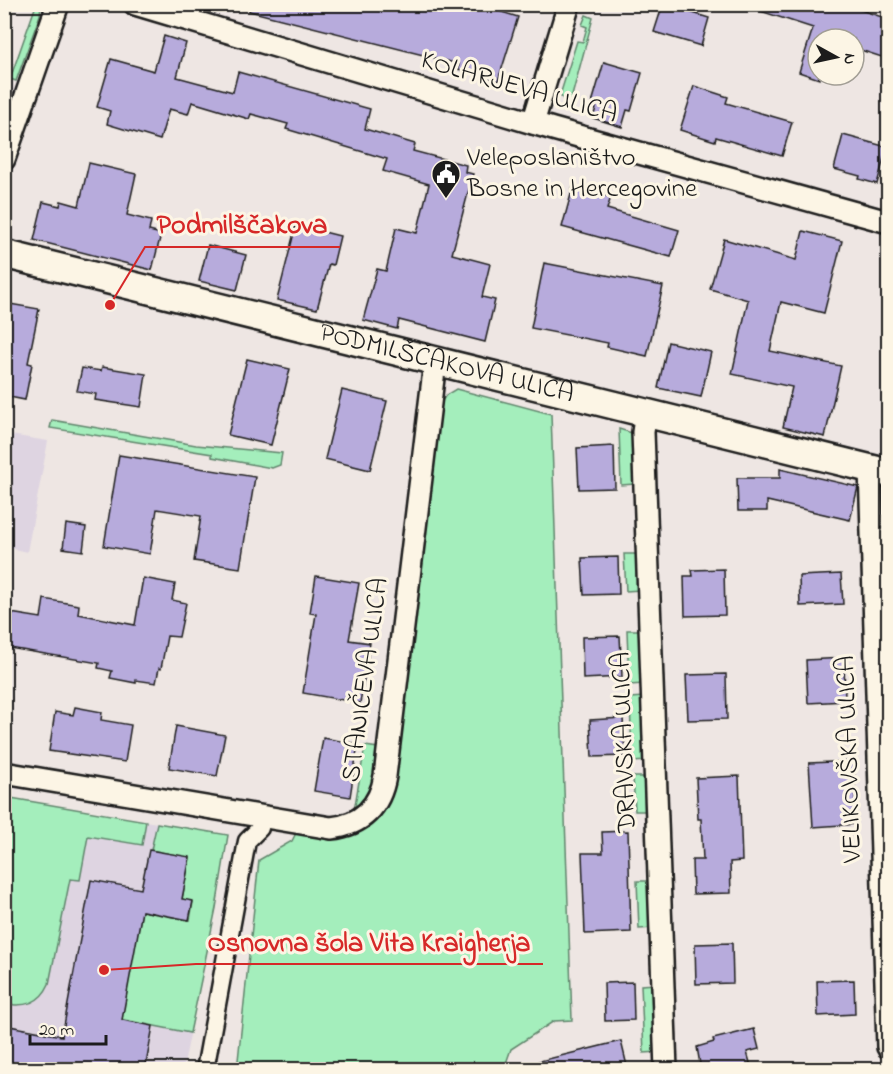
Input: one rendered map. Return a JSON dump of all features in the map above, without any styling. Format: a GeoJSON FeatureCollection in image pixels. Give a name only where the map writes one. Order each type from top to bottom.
{"type":"FeatureCollection","features":[{"type":"Feature","properties":{"kind":"street"},"geometry":{"type":"LineString","coordinates":[[4,159],[58,4]]}},
{"type":"Feature","properties":{"kind":"street","name":"KOLARJEVA ULICA"},"geometry":{"type":"LineString","coordinates":[[135,4],[533,123],[888,222]]}},
{"type":"Feature","properties":{"kind":"street"},"geometry":{"type":"LineString","coordinates":[[533,123],[569,4]]}},
{"type":"Feature","properties":{"kind":"street","name":"PODMILŠČAKOVA ULICA"},"geometry":{"type":"LineString","coordinates":[[4,254],[879,471]]}},
{"type":"Feature","properties":{"kind":"street","name":"STANIČEVA ULICA"},"geometry":{"type":"LineString","coordinates":[[4,773],[330,828],[358,821],[370,811],[378,801],[383,789],[435,362]]}},
{"type":"Feature","properties":{"kind":"street","name":"DRAVSKA ULICA"},"geometry":{"type":"LineString","coordinates":[[645,412],[643,432],[666,1070]]}},
{"type":"Feature","properties":{"kind":"street","name":"VELIKOVŠKA ULICA"},"geometry":{"type":"LineString","coordinates":[[879,471],[888,1047]]}},
{"type":"Feature","properties":{"kind":"street"},"geometry":{"type":"LineString","coordinates":[[205,1070],[247,841],[260,828],[262,816]]}},
{"type":"Feature","properties":{"kind":"shaded area"},"geometry":{"type":"Polygon","coordinates":[[[4,434],[48,441],[27,552],[5,547],[4,434]]]}},
{"type":"Feature","properties":{"kind":"shaded area"},"geometry":{"type":"Polygon","coordinates":[[[4,797],[228,835],[216,908],[183,1069],[5,1069],[4,797]]]}},
{"type":"Feature","properties":{"kind":"green space"},"geometry":{"type":"Polygon","coordinates":[[[36,5],[41,5],[40,15],[16,81],[10,79],[36,5]]]}},
{"type":"Feature","properties":{"kind":"green space"},"geometry":{"type":"Polygon","coordinates":[[[586,15],[593,18],[569,107],[560,95],[577,41],[583,42],[587,27],[582,25],[586,15]]]}},
{"type":"Feature","properties":{"kind":"green space"},"geometry":{"type":"Polygon","coordinates":[[[456,389],[551,414],[572,1020],[554,1021],[511,1049],[504,1069],[237,1070],[259,860],[292,841],[296,833],[334,838],[357,833],[366,828],[381,812],[391,791],[440,404],[446,395],[456,389]]]}},
{"type":"Feature","properties":{"kind":"green space"},"geometry":{"type":"Polygon","coordinates":[[[52,420],[196,445],[282,453],[280,465],[272,468],[212,457],[212,454],[50,428],[52,420]]]}},
{"type":"Feature","properties":{"kind":"green space"},"geometry":{"type":"Polygon","coordinates":[[[619,429],[632,433],[635,484],[621,485],[619,429]]]}},
{"type":"Feature","properties":{"kind":"green space"},"geometry":{"type":"Polygon","coordinates":[[[624,554],[638,554],[640,590],[626,591],[624,554]]]}},
{"type":"Feature","properties":{"kind":"green space"},"geometry":{"type":"Polygon","coordinates":[[[627,630],[641,630],[644,684],[629,685],[627,630]]]}},
{"type":"Feature","properties":{"kind":"green space"},"geometry":{"type":"Polygon","coordinates":[[[644,697],[647,761],[632,762],[630,698],[644,697]]]}},
{"type":"Feature","properties":{"kind":"green space"},"geometry":{"type":"Polygon","coordinates":[[[365,746],[378,748],[375,774],[366,798],[354,811],[365,746]]]}},
{"type":"Feature","properties":{"kind":"green space"},"geometry":{"type":"Polygon","coordinates":[[[633,777],[647,777],[649,811],[635,811],[633,777]]]}},
{"type":"Feature","properties":{"kind":"green space"},"geometry":{"type":"Polygon","coordinates":[[[5,797],[146,821],[142,845],[88,836],[80,880],[70,879],[49,984],[36,1000],[19,1005],[5,1004],[5,797]]]}},
{"type":"Feature","properties":{"kind":"green space"},"geometry":{"type":"Polygon","coordinates":[[[157,823],[228,835],[216,908],[190,1033],[119,1019],[142,911],[190,920],[193,902],[182,899],[190,858],[151,850],[157,823]]]}},
{"type":"Feature","properties":{"kind":"green space"},"geometry":{"type":"Polygon","coordinates":[[[637,881],[652,881],[653,928],[639,929],[637,881]]]}},
{"type":"Feature","properties":{"kind":"green space"},"geometry":{"type":"Polygon","coordinates":[[[656,984],[659,1052],[644,1053],[641,985],[656,984]]]}},
{"type":"Feature","properties":{"kind":"building"},"geometry":{"type":"Polygon","coordinates":[[[250,4],[476,4],[518,17],[498,81],[458,69],[459,64],[249,11],[250,4]]]}},
{"type":"Feature","properties":{"kind":"building"},"geometry":{"type":"Polygon","coordinates":[[[663,4],[709,18],[701,46],[654,32],[663,4]]]}},
{"type":"Feature","properties":{"kind":"building"},"geometry":{"type":"Polygon","coordinates":[[[754,4],[843,4],[888,19],[888,59],[866,52],[866,27],[810,27],[754,9],[754,4]]]}},
{"type":"Feature","properties":{"kind":"building"},"geometry":{"type":"Polygon","coordinates":[[[164,36],[186,43],[177,77],[233,92],[238,72],[370,109],[365,129],[415,144],[413,151],[466,165],[465,172],[473,174],[452,254],[490,264],[482,297],[495,300],[485,342],[399,320],[397,329],[363,320],[377,269],[386,271],[396,228],[417,233],[429,184],[383,171],[387,159],[286,129],[288,124],[251,114],[249,119],[192,102],[188,114],[169,109],[160,140],[107,124],[110,111],[97,107],[111,59],[154,71],[164,36]]]}},
{"type":"Feature","properties":{"kind":"building"},"geometry":{"type":"Polygon","coordinates":[[[806,50],[806,74],[799,72],[806,50]]]}},
{"type":"Feature","properties":{"kind":"building"},"geometry":{"type":"Polygon","coordinates":[[[604,62],[642,73],[631,111],[627,110],[622,127],[593,118],[597,104],[592,103],[604,62]]]}},
{"type":"Feature","properties":{"kind":"building"},"geometry":{"type":"Polygon","coordinates":[[[694,86],[728,97],[726,103],[792,122],[782,156],[716,137],[715,141],[680,130],[694,86]]]}},
{"type":"Feature","properties":{"kind":"building"},"geometry":{"type":"Polygon","coordinates":[[[843,135],[887,147],[877,184],[859,179],[860,176],[834,169],[843,135]]]}},
{"type":"Feature","properties":{"kind":"building"},"geometry":{"type":"Polygon","coordinates":[[[89,163],[136,174],[127,215],[151,221],[149,231],[161,234],[152,270],[34,240],[43,202],[60,206],[61,201],[79,206],[89,163]]]}},
{"type":"Feature","properties":{"kind":"building"},"geometry":{"type":"Polygon","coordinates":[[[573,187],[611,197],[607,209],[679,230],[671,257],[562,227],[573,187]]]}},
{"type":"Feature","properties":{"kind":"building"},"geometry":{"type":"Polygon","coordinates":[[[296,225],[340,236],[333,265],[329,264],[317,309],[277,300],[296,225]]]}},
{"type":"Feature","properties":{"kind":"building"},"geometry":{"type":"Polygon","coordinates":[[[803,231],[842,241],[824,313],[781,302],[770,351],[841,366],[825,437],[783,427],[792,387],[732,374],[748,300],[710,289],[724,239],[796,260],[803,231]]]}},
{"type":"Feature","properties":{"kind":"building"},"geometry":{"type":"Polygon","coordinates":[[[208,245],[246,255],[237,290],[199,281],[208,245]]]}},
{"type":"Feature","properties":{"kind":"building"},"geometry":{"type":"Polygon","coordinates":[[[544,263],[663,286],[647,356],[607,347],[608,343],[531,328],[544,263]]]}},
{"type":"Feature","properties":{"kind":"building"},"geometry":{"type":"Polygon","coordinates":[[[4,303],[39,309],[28,363],[32,364],[25,400],[4,396],[4,303]]]}},
{"type":"Feature","properties":{"kind":"building"},"geometry":{"type":"Polygon","coordinates":[[[668,342],[711,352],[701,397],[658,388],[668,342]]]}},
{"type":"Feature","properties":{"kind":"building"},"geometry":{"type":"Polygon","coordinates":[[[247,359],[290,369],[271,445],[228,435],[247,359]]]}},
{"type":"Feature","properties":{"kind":"building"},"geometry":{"type":"Polygon","coordinates":[[[102,367],[146,374],[141,407],[95,400],[96,394],[77,391],[82,368],[101,371],[102,367]]]}},
{"type":"Feature","properties":{"kind":"building"},"geometry":{"type":"Polygon","coordinates":[[[342,390],[387,401],[370,470],[325,459],[342,390]]]}},
{"type":"Feature","properties":{"kind":"building"},"geometry":{"type":"Polygon","coordinates":[[[614,446],[615,488],[579,489],[577,448],[614,446]]]}},
{"type":"Feature","properties":{"kind":"building"},"geometry":{"type":"Polygon","coordinates":[[[119,455],[255,477],[240,568],[194,561],[201,516],[157,509],[150,554],[104,546],[119,455]]]}},
{"type":"Feature","properties":{"kind":"building"},"geometry":{"type":"Polygon","coordinates":[[[780,469],[858,487],[850,520],[767,501],[767,511],[738,511],[737,478],[780,478],[780,469]]]}},
{"type":"Feature","properties":{"kind":"building"},"geometry":{"type":"Polygon","coordinates":[[[66,524],[86,527],[83,551],[63,548],[66,524]]]}},
{"type":"Feature","properties":{"kind":"building"},"geometry":{"type":"Polygon","coordinates":[[[618,557],[619,594],[584,595],[582,558],[618,557]]]}},
{"type":"Feature","properties":{"kind":"building"},"geometry":{"type":"Polygon","coordinates":[[[724,569],[725,615],[685,616],[684,576],[693,576],[692,570],[724,569]]]}},
{"type":"Feature","properties":{"kind":"building"},"geometry":{"type":"Polygon","coordinates":[[[841,574],[843,604],[800,606],[799,576],[841,574]]]}},
{"type":"Feature","properties":{"kind":"building"},"geometry":{"type":"Polygon","coordinates":[[[316,576],[359,583],[349,640],[370,643],[360,703],[303,693],[316,614],[310,613],[316,576]]]}},
{"type":"Feature","properties":{"kind":"building"},"geometry":{"type":"Polygon","coordinates":[[[143,578],[175,584],[172,600],[186,603],[179,637],[167,636],[156,683],[136,680],[136,683],[110,678],[112,671],[98,668],[99,663],[4,647],[4,612],[41,618],[44,599],[79,605],[78,614],[135,625],[143,578]]]}},
{"type":"Feature","properties":{"kind":"building"},"geometry":{"type":"Polygon","coordinates":[[[620,636],[622,677],[583,679],[582,637],[620,636]]]}},
{"type":"Feature","properties":{"kind":"building"},"geometry":{"type":"Polygon","coordinates":[[[844,658],[845,701],[808,703],[806,660],[844,658]]]}},
{"type":"Feature","properties":{"kind":"building"},"geometry":{"type":"Polygon","coordinates":[[[726,674],[727,719],[688,720],[686,675],[726,674]]]}},
{"type":"Feature","properties":{"kind":"building"},"geometry":{"type":"Polygon","coordinates":[[[75,707],[102,712],[101,720],[131,725],[125,762],[49,751],[55,712],[73,715],[75,707]]]}},
{"type":"Feature","properties":{"kind":"building"},"geometry":{"type":"Polygon","coordinates":[[[623,718],[625,756],[592,757],[590,720],[623,718]]]}},
{"type":"Feature","properties":{"kind":"building"},"geometry":{"type":"Polygon","coordinates":[[[176,726],[225,735],[217,776],[169,768],[176,726]]]}},
{"type":"Feature","properties":{"kind":"building"},"geometry":{"type":"Polygon","coordinates":[[[323,738],[358,744],[350,797],[314,791],[323,738]]]}},
{"type":"Feature","properties":{"kind":"building"},"geometry":{"type":"Polygon","coordinates":[[[854,761],[856,824],[813,827],[809,763],[854,761]]]}},
{"type":"Feature","properties":{"kind":"building"},"geometry":{"type":"Polygon","coordinates":[[[739,776],[742,861],[730,862],[731,893],[693,894],[692,860],[703,860],[696,778],[739,776]]]}},
{"type":"Feature","properties":{"kind":"building"},"geometry":{"type":"Polygon","coordinates":[[[628,831],[631,932],[585,934],[582,853],[603,853],[602,832],[628,831]]]}},
{"type":"Feature","properties":{"kind":"building"},"geometry":{"type":"Polygon","coordinates":[[[149,850],[190,857],[182,899],[193,901],[189,920],[142,911],[122,1020],[153,1026],[145,1070],[4,1070],[4,1025],[62,1036],[91,880],[141,889],[149,850]]]}},
{"type":"Feature","properties":{"kind":"building"},"geometry":{"type":"Polygon","coordinates":[[[732,943],[733,983],[696,984],[695,944],[732,943]]]}},
{"type":"Feature","properties":{"kind":"building"},"geometry":{"type":"Polygon","coordinates":[[[854,980],[855,1014],[818,1016],[817,981],[854,980]]]}},
{"type":"Feature","properties":{"kind":"building"},"geometry":{"type":"Polygon","coordinates":[[[633,982],[634,1020],[605,1021],[604,983],[633,982]]]}},
{"type":"Feature","properties":{"kind":"building"},"geometry":{"type":"Polygon","coordinates":[[[754,1029],[759,1049],[747,1052],[752,1070],[701,1070],[697,1047],[714,1042],[713,1039],[754,1029]]]}},
{"type":"Feature","properties":{"kind":"building"},"geometry":{"type":"Polygon","coordinates":[[[621,1041],[628,1070],[537,1070],[536,1062],[621,1041]]]}},
{"type":"Feature","properties":{"kind":"place","name":"Veleposlaništvo Bosne in Hercegovine"},"geometry":{"type":"Point","coordinates":[446,200]}},
{"type":"Feature","properties":{"kind":"place","name":"Podmilščakova"},"geometry":{"type":"Point","coordinates":[110,305]}},
{"type":"Feature","properties":{"kind":"place","name":"Osnovna šola Vita Kraigherja"},"geometry":{"type":"Point","coordinates":[104,970]}}]}
